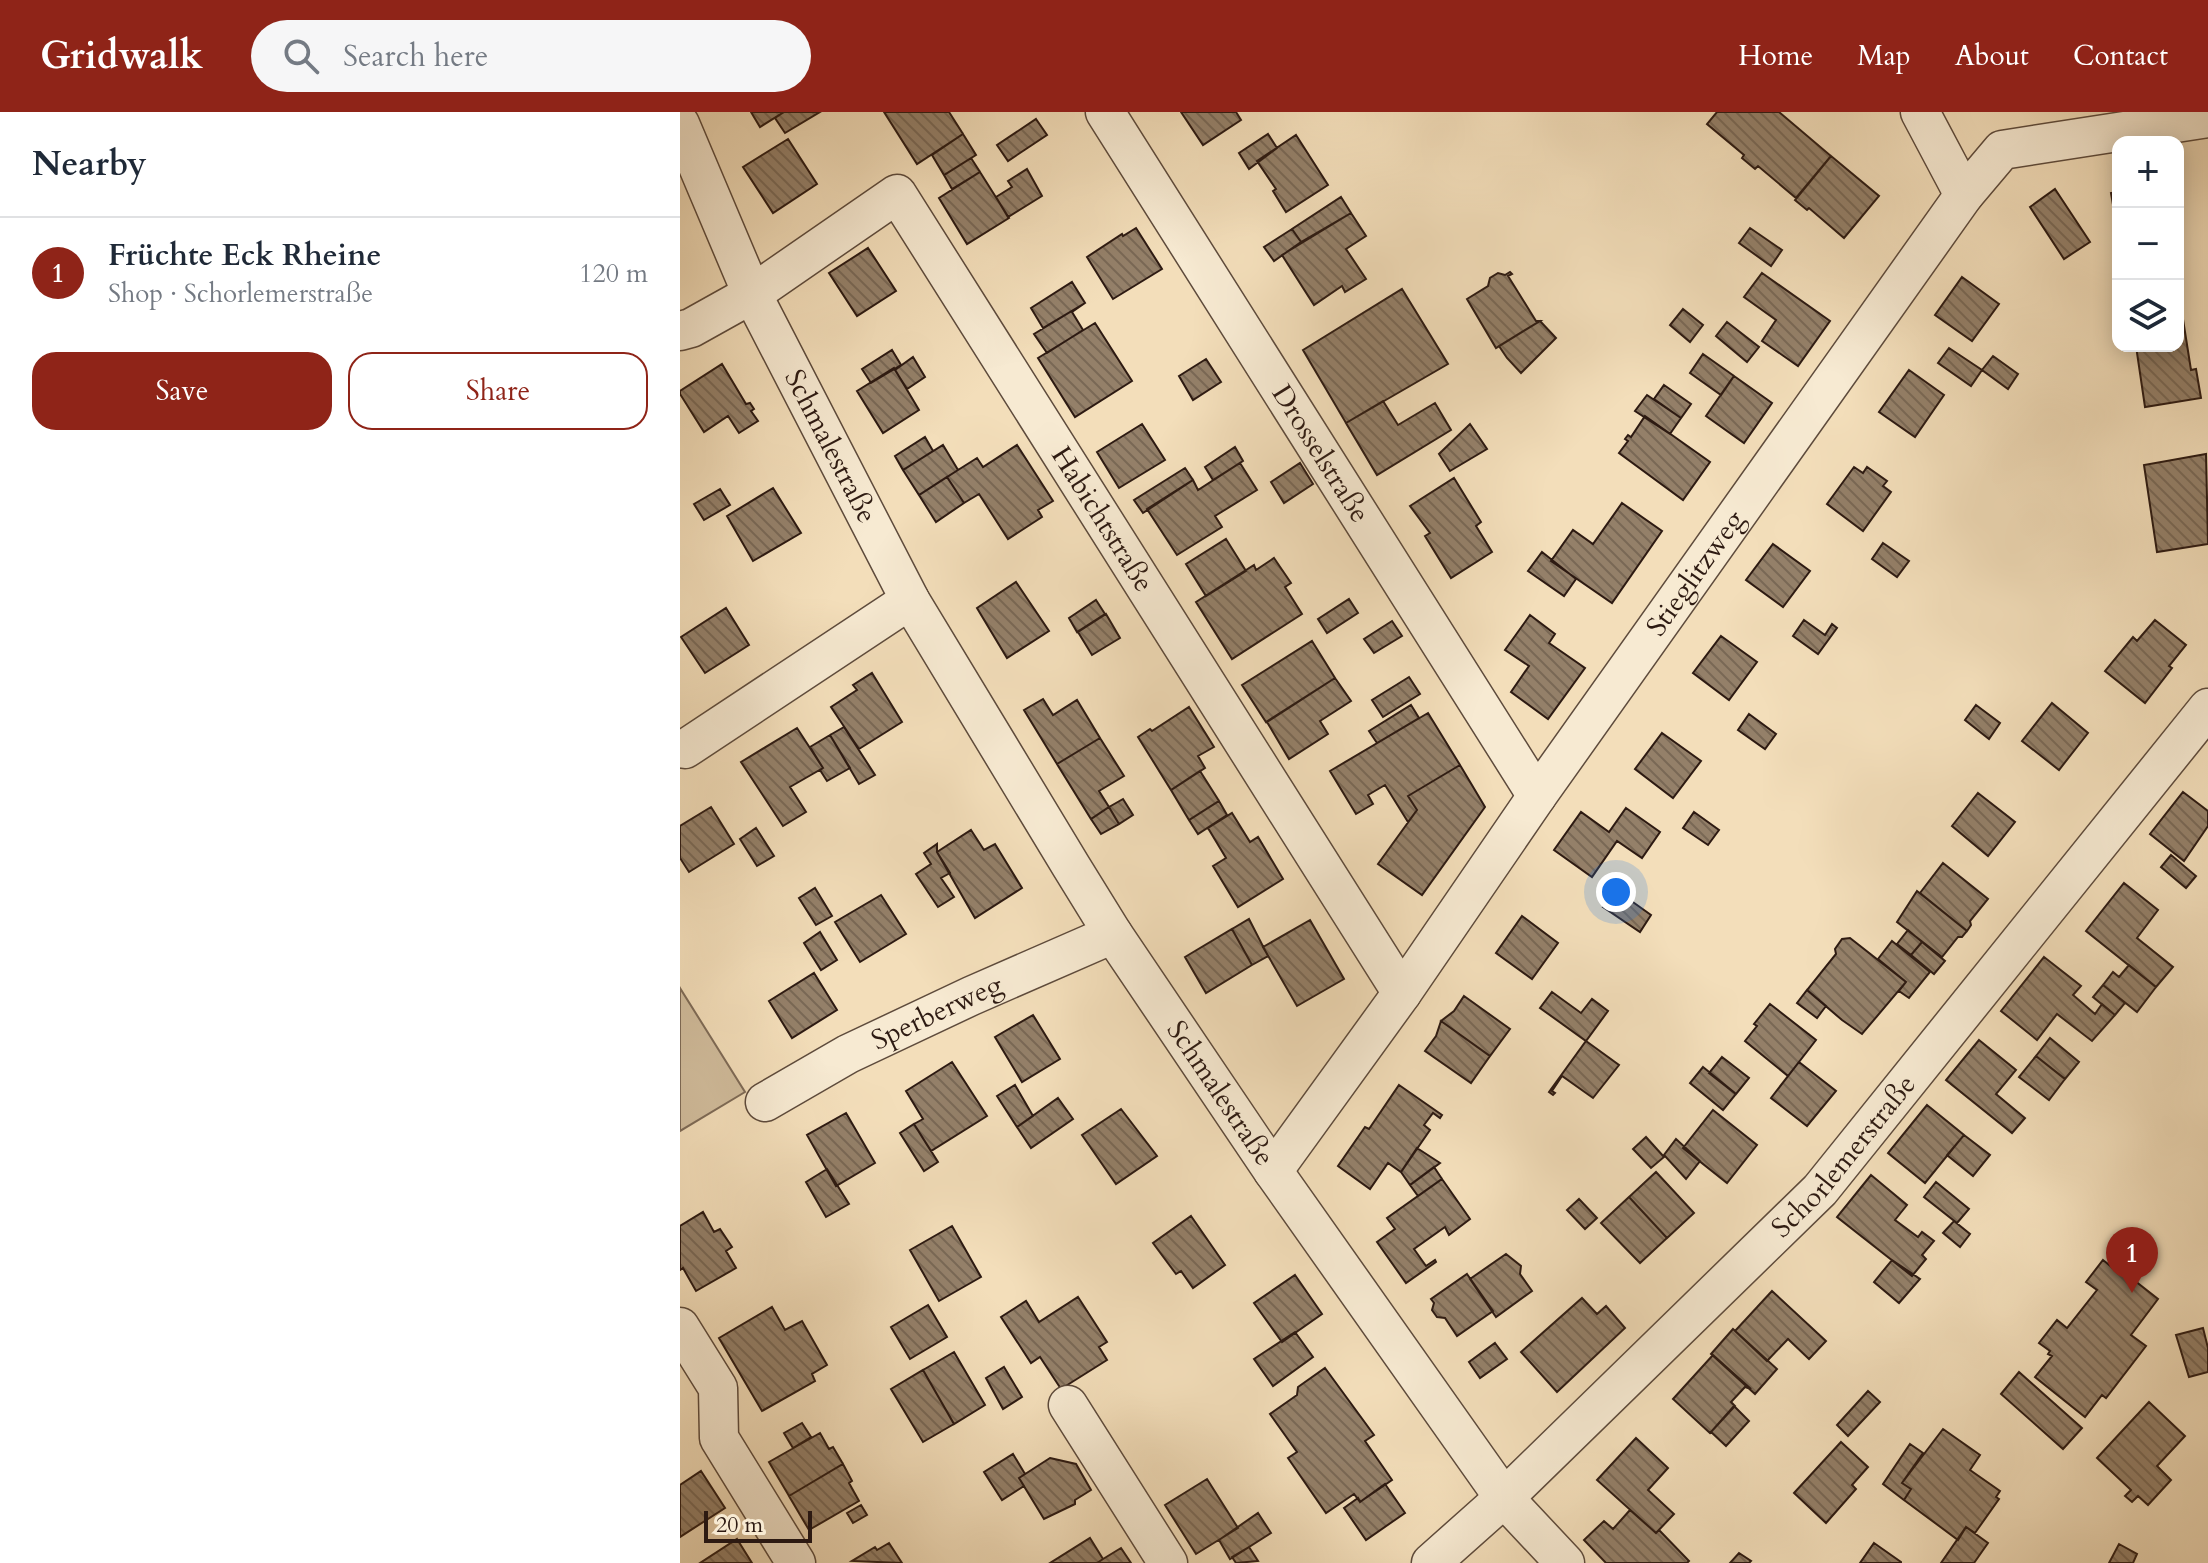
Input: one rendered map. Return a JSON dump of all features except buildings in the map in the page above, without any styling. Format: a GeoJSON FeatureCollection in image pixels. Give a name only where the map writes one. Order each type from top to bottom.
{"type":"FeatureCollection","features":[{"type":"Feature","properties":{"kind":"street","name":"Drosselstraße"},"geometry":{"type":"LineString","coordinates":[[1105,112],[1537,796]]}},
{"type":"Feature","properties":{"kind":"street"},"geometry":{"type":"LineString","coordinates":[[1920,112],[1964,195]]}},
{"type":"Feature","properties":{"kind":"street","name":"Stieglitzweg"},"geometry":{"type":"LineString","coordinates":[[1273,1171],[1402,993],[1537,796],[1964,195],[2002,150],[2208,118]]}},
{"type":"Feature","properties":{"kind":"street","name":"Schmalestraße"},"geometry":{"type":"LineString","coordinates":[[680,124],[752,294],[910,600],[1113,934],[1273,1171],[1504,1498],[1565,1563]]}},
{"type":"Feature","properties":{"kind":"street","name":"Habichtstraße"},"geometry":{"type":"LineString","coordinates":[[752,294],[897,194],[1402,993]]}},
{"type":"Feature","properties":{"kind":"street"},"geometry":{"type":"LineString","coordinates":[[680,331],[752,294]]}},
{"type":"Feature","properties":{"kind":"street"},"geometry":{"type":"LineString","coordinates":[[685,749],[910,600]]}},
{"type":"Feature","properties":{"kind":"street","name":"Schorlemerstraße"},"geometry":{"type":"LineString","coordinates":[[1431,1563],[1504,1498],[1820,1190],[2208,708]]}},
{"type":"Feature","properties":{"kind":"street","name":"Sperberweg"},"geometry":{"type":"LineString","coordinates":[[765,1102],[848,1054],[1113,934]]}},
{"type":"Feature","properties":{"kind":"street"},"geometry":{"type":"LineString","coordinates":[[680,1327],[718,1388],[719,1438],[796,1563]]}},
{"type":"Feature","properties":{"kind":"street"},"geometry":{"type":"LineString","coordinates":[[1068,1405],[1168,1563]]}},
{"type":"Feature","properties":{"kind":"shaded area"},"geometry":{"type":"Polygon","coordinates":[[[680,988],[745,1092],[680,1131],[680,988]]]}},
{"type":"Feature","properties":{"kind":"place","name":"Früchte Eck Rheine"},"geometry":{"type":"Point","coordinates":[2132,1293]}}]}
